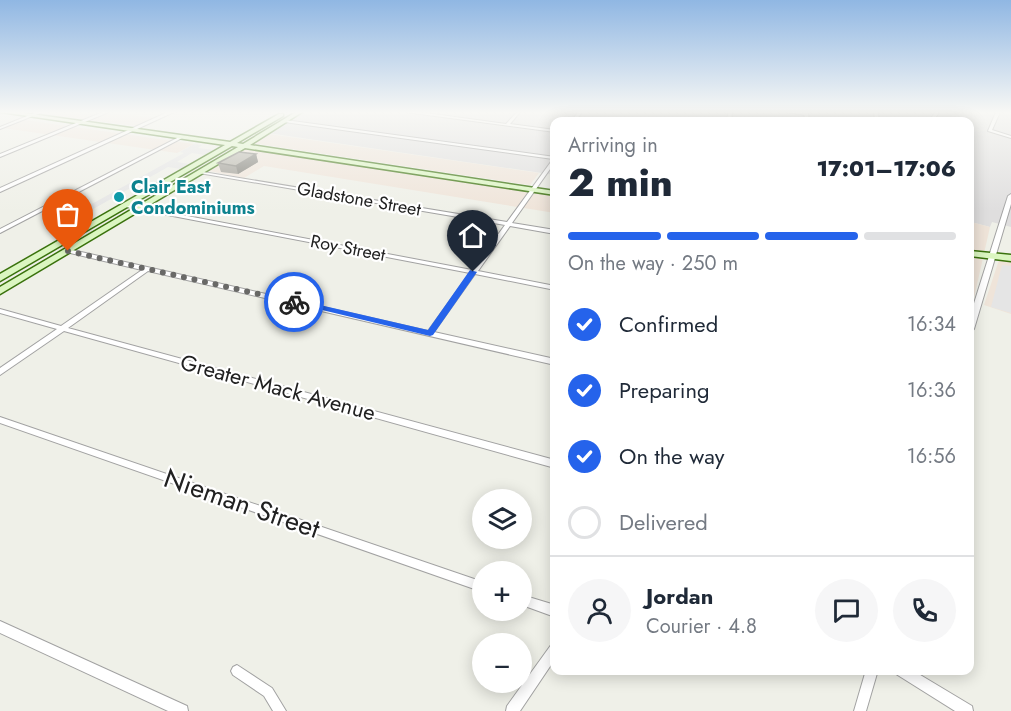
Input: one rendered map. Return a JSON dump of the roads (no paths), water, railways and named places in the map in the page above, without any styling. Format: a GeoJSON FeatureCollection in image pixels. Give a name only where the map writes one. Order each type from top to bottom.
{"type":"FeatureCollection","features":[{"type":"Feature","properties":{"kind":"main road"},"geometry":{"type":"LineString","coordinates":[[0,278],[229,145]]}},
{"type":"Feature","properties":{"kind":"main road"},"geometry":{"type":"LineString","coordinates":[[0,291],[244,145]]}},
{"type":"Feature","properties":{"kind":"main road"},"geometry":{"type":"LineString","coordinates":[[245,145],[550,192]]}},
{"type":"Feature","properties":{"kind":"main road"},"geometry":{"type":"LineString","coordinates":[[219,151],[230,153]]}},
{"type":"Feature","properties":{"kind":"main road"},"geometry":{"type":"LineString","coordinates":[[185,171],[198,173]]}},
{"type":"Feature","properties":{"kind":"main road"},"geometry":{"type":"LineString","coordinates":[[974,254],[1011,258]]}},
{"type":"Feature","properties":{"kind":"street"},"geometry":{"type":"LineString","coordinates":[[0,156],[27,145]]}},
{"type":"Feature","properties":{"kind":"street"},"geometry":{"type":"LineString","coordinates":[[0,190],[99,145]]}},
{"type":"Feature","properties":{"kind":"street"},"geometry":{"type":"LineString","coordinates":[[0,231],[166,145]]}},
{"type":"Feature","properties":{"kind":"street"},"geometry":{"type":"LineString","coordinates":[[459,145],[550,157]]}},
{"type":"Feature","properties":{"kind":"street"},"geometry":{"type":"LineString","coordinates":[[430,333],[550,165]]}},
{"type":"Feature","properties":{"kind":"street","name":"Gladstone Street"},"geometry":{"type":"LineString","coordinates":[[198,173],[550,231]]}},
{"type":"Feature","properties":{"kind":"street"},"geometry":{"type":"LineString","coordinates":[[974,316],[1011,196]]}},
{"type":"Feature","properties":{"kind":"street"},"geometry":{"type":"LineString","coordinates":[[126,205],[140,208]]}},
{"type":"Feature","properties":{"kind":"street","name":"Roy Street"},"geometry":{"type":"LineString","coordinates":[[140,208],[550,287]]}},
{"type":"Feature","properties":{"kind":"street"},"geometry":{"type":"LineString","coordinates":[[68,251],[550,361]]}},
{"type":"Feature","properties":{"kind":"street"},"geometry":{"type":"LineString","coordinates":[[0,372],[147,269]]}},
{"type":"Feature","properties":{"kind":"street","name":"Greater Mack Avenue"},"geometry":{"type":"LineString","coordinates":[[0,311],[550,463]]}},
{"type":"Feature","properties":{"kind":"street","name":"Nieman Street"},"geometry":{"type":"LineString","coordinates":[[0,420],[472,583]]}},
{"type":"Feature","properties":{"kind":"street"},"geometry":{"type":"LineString","coordinates":[[532,603],[550,609]]}},
{"type":"Feature","properties":{"kind":"street"},"geometry":{"type":"LineString","coordinates":[[0,627],[182,711]]}},
{"type":"Feature","properties":{"kind":"street"},"geometry":{"type":"LineString","coordinates":[[512,711],[550,656]]}},
{"type":"Feature","properties":{"kind":"street"},"geometry":{"type":"LineString","coordinates":[[237,671],[268,692],[280,711]]}},
{"type":"Feature","properties":{"kind":"street"},"geometry":{"type":"LineString","coordinates":[[860,711],[871,675]]}},
{"type":"Feature","properties":{"kind":"street"},"geometry":{"type":"LineString","coordinates":[[908,675],[967,711]]}},
{"type":"Feature","properties":{"kind":"place","name":"Clair East Condominiums"},"geometry":{"type":"Point","coordinates":[119,197]}}]}
